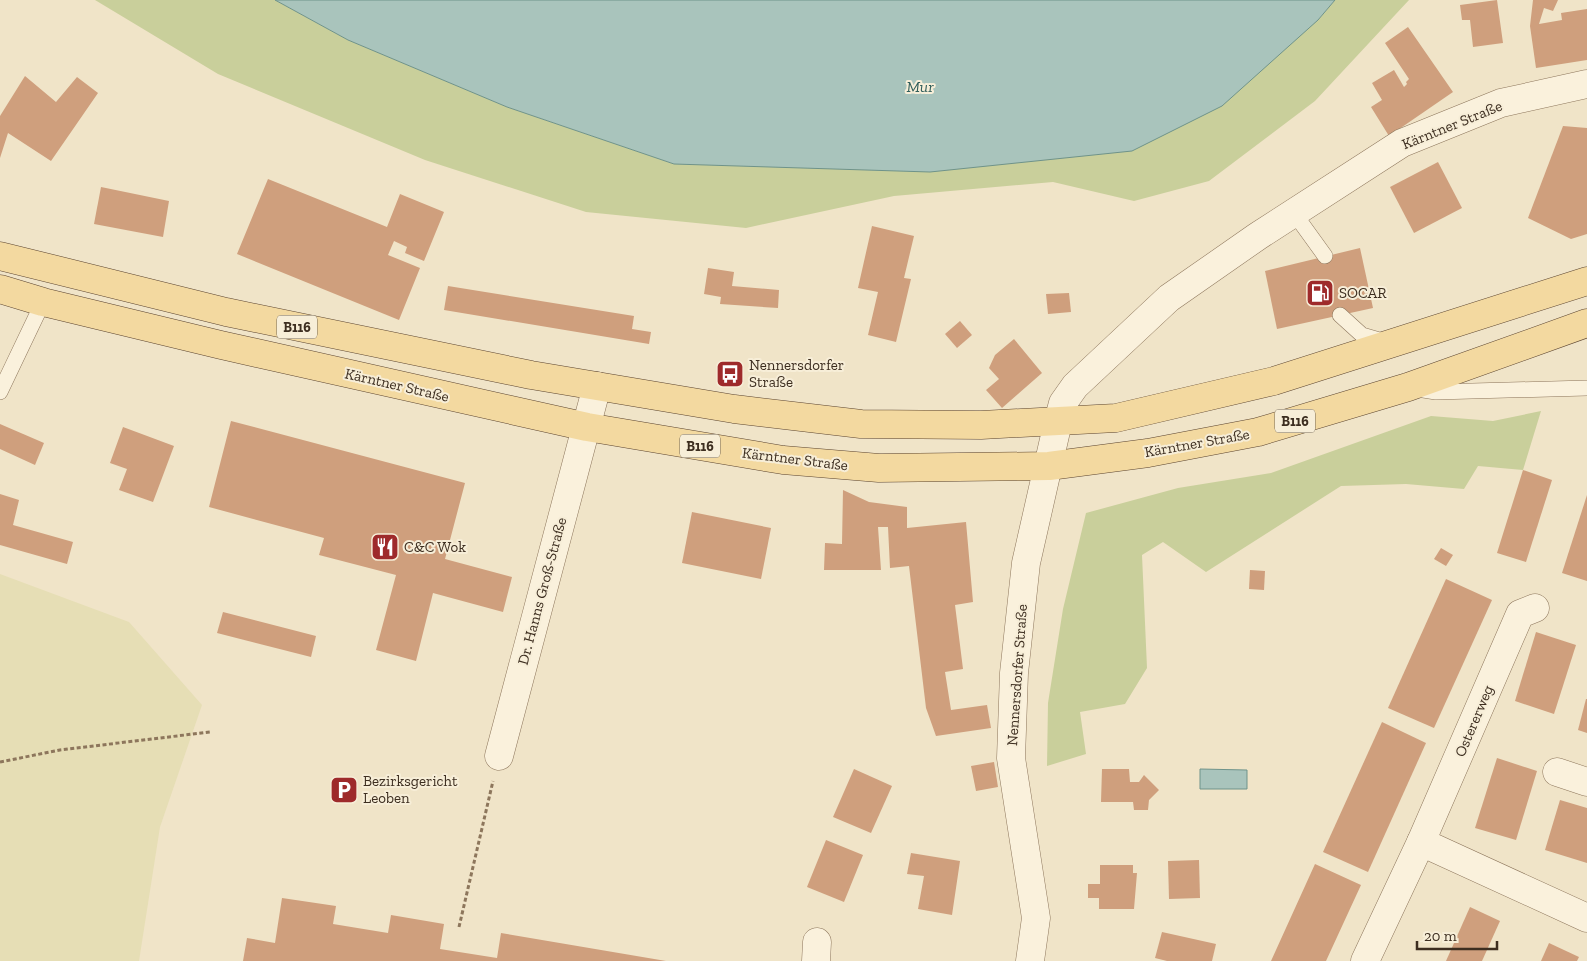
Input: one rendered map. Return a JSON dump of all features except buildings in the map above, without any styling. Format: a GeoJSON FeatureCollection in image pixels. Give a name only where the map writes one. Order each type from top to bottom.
{"type":"FeatureCollection","features":[{"type":"Feature","properties":{"kind":"main road","name":"B116"},"geometry":{"type":"LineString","coordinates":[[0,256],[226,312],[597,386],[734,410],[861,424],[981,425],[1116,418],[1274,381],[1587,281]]}},
{"type":"Feature","properties":{"kind":"main road","name":"Kärntner Straße"},"geometry":{"type":"LineString","coordinates":[[0,289],[43,302],[240,349],[588,427],[812,464],[915,468],[1049,466],[1148,453],[1258,432],[1408,387],[1587,323]]}},
{"type":"Feature","properties":{"kind":"street","name":"Kärntner Straße"},"geometry":{"type":"LineString","coordinates":[[1058,422],[1064,404],[1074,386],[1169,298],[1294,213],[1402,143],[1501,103],[1587,84]]}},
{"type":"Feature","properties":{"kind":"street","name":"Dr. Hanns Groß-Straße"},"geometry":{"type":"LineString","coordinates":[[499,756],[566,500],[588,427],[597,386]]}},
{"type":"Feature","properties":{"kind":"street","name":"Nennersdorfer Straße"},"geometry":{"type":"LineString","coordinates":[[1030,961],[1036,918],[1011,758],[1014,673],[1026,563],[1058,422]]}},
{"type":"Feature","properties":{"kind":"street","name":"Ostererweg"},"geometry":{"type":"LineString","coordinates":[[1364,961],[1421,842],[1520,614],[1535,608]]}},
{"type":"Feature","properties":{"kind":"street"},"geometry":{"type":"LineString","coordinates":[[1557,772],[1587,782]]}},
{"type":"Feature","properties":{"kind":"street"},"geometry":{"type":"LineString","coordinates":[[1421,842],[1587,918]]}},
{"type":"Feature","properties":{"kind":"lane"},"geometry":{"type":"LineString","coordinates":[[1294,213],[1325,256]]}},
{"type":"Feature","properties":{"kind":"lane"},"geometry":{"type":"LineString","coordinates":[[0,392],[43,302]]}},
{"type":"Feature","properties":{"kind":"lane"},"geometry":{"type":"LineString","coordinates":[[1340,315],[1362,335],[1392,344]]}},
{"type":"Feature","properties":{"kind":"lane"},"geometry":{"type":"LineString","coordinates":[[1408,387],[1436,392],[1587,388]]}},
{"type":"Feature","properties":{"kind":"path"},"geometry":{"type":"LineString","coordinates":[[0,762],[60,750],[210,732]]}},
{"type":"Feature","properties":{"kind":"path"},"geometry":{"type":"LineString","coordinates":[[459,927],[499,756]]}},
{"type":"Feature","properties":{"kind":"shaded area"},"geometry":{"type":"Polygon","coordinates":[[[0,574],[129,622],[202,705],[160,827],[139,961],[0,961],[0,574]]]}},
{"type":"Feature","properties":{"kind":"green space"},"geometry":{"type":"Polygon","coordinates":[[[95,0],[275,0],[348,40],[507,107],[674,164],[1318,20],[1335,0],[1409,0],[1315,101],[1209,181],[1134,201],[1053,182],[894,196],[746,228],[586,212],[425,160],[218,74],[95,0]]]}},
{"type":"Feature","properties":{"kind":"green space"},"geometry":{"type":"Polygon","coordinates":[[[1541,411],[1523,470],[1478,466],[1464,489],[1406,484],[1341,486],[1206,572],[1163,542],[1142,555],[1147,668],[1125,704],[1080,712],[1086,754],[1047,766],[1048,703],[1063,609],[1086,513],[1178,488],[1271,473],[1431,416],[1493,421],[1541,411]]]}},
{"type":"Feature","properties":{"kind":"water","name":"Mur"},"geometry":{"type":"Polygon","coordinates":[[[275,0],[1335,0],[1318,20],[1222,106],[1132,151],[930,172],[674,164],[507,107],[348,40],[275,0]]]}},
{"type":"Feature","properties":{"kind":"water"},"geometry":{"type":"Polygon","coordinates":[[[1200,769],[1247,770],[1247,789],[1200,789],[1200,769]]]}},
{"type":"Feature","properties":{"kind":"place","name":"SOCAR"},"geometry":{"type":"Point","coordinates":[1320,293]}},
{"type":"Feature","properties":{"kind":"place","name":"Nennersdorfer Straße"},"geometry":{"type":"Point","coordinates":[730,374]}},
{"type":"Feature","properties":{"kind":"place","name":"C&C Wok"},"geometry":{"type":"Point","coordinates":[385,547]}},
{"type":"Feature","properties":{"kind":"place","name":"Bezirksgericht Leoben"},"geometry":{"type":"Point","coordinates":[344,790]}}]}
